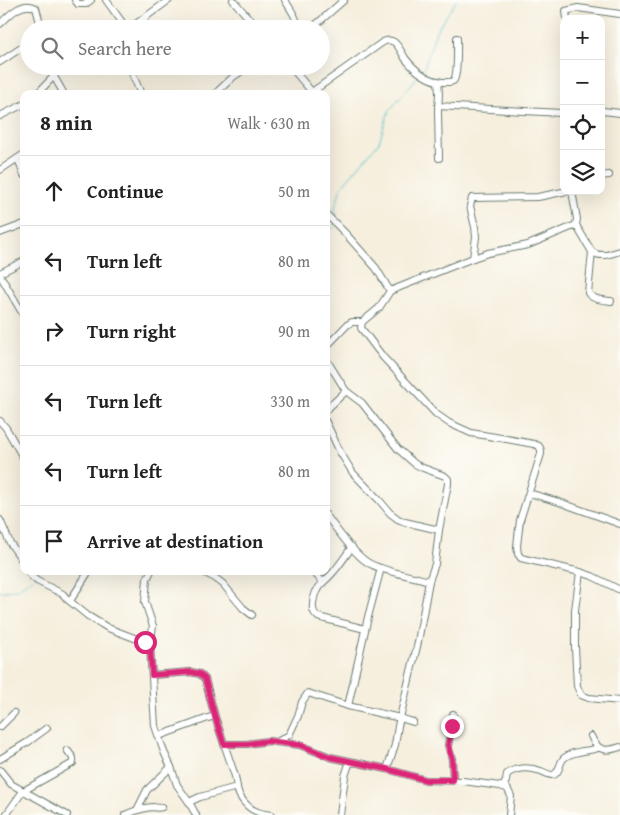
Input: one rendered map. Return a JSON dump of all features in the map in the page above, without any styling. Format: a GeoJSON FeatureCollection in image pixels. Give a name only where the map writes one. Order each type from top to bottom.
{"type":"FeatureCollection","features":[{"type":"Feature","properties":{"kind":"street"},"geometry":{"type":"LineString","coordinates":[[75,0],[78,4],[86,4],[91,0]]}},
{"type":"Feature","properties":{"kind":"street"},"geometry":{"type":"LineString","coordinates":[[106,0],[121,20]]}},
{"type":"Feature","properties":{"kind":"street"},"geometry":{"type":"LineString","coordinates":[[141,20],[169,0]]}},
{"type":"Feature","properties":{"kind":"street"},"geometry":{"type":"LineString","coordinates":[[233,0],[250,20]]}},
{"type":"Feature","properties":{"kind":"street"},"geometry":{"type":"LineString","coordinates":[[285,0],[296,20]]}},
{"type":"Feature","properties":{"kind":"street"},"geometry":{"type":"LineString","coordinates":[[321,20],[344,0]]}},
{"type":"Feature","properties":{"kind":"street"},"geometry":{"type":"LineString","coordinates":[[0,24],[22,3],[30,4],[36,8],[39,20]]}},
{"type":"Feature","properties":{"kind":"street"},"geometry":{"type":"LineString","coordinates":[[566,15],[566,11],[578,8],[620,14]]}},
{"type":"Feature","properties":{"kind":"street"},"geometry":{"type":"LineString","coordinates":[[315,90],[388,40],[395,43],[409,62],[424,75],[432,80],[452,82],[455,77],[457,38]]}},
{"type":"Feature","properties":{"kind":"street"},"geometry":{"type":"LineString","coordinates":[[0,62],[20,49]]}},
{"type":"Feature","properties":{"kind":"street"},"geometry":{"type":"LineString","coordinates":[[133,75],[139,90]]}},
{"type":"Feature","properties":{"kind":"street"},"geometry":{"type":"LineString","coordinates":[[219,90],[237,75]]}},
{"type":"Feature","properties":{"kind":"street"},"geometry":{"type":"LineString","coordinates":[[297,75],[309,90]]}},
{"type":"Feature","properties":{"kind":"street"},"geometry":{"type":"LineString","coordinates":[[41,90],[54,76],[62,90]]}},
{"type":"Feature","properties":{"kind":"street"},"geometry":{"type":"LineString","coordinates":[[439,158],[438,106],[441,82]]}},
{"type":"Feature","properties":{"kind":"street"},"geometry":{"type":"LineString","coordinates":[[0,116],[20,106]]}},
{"type":"Feature","properties":{"kind":"street"},"geometry":{"type":"LineString","coordinates":[[438,106],[560,112]]}},
{"type":"Feature","properties":{"kind":"street"},"geometry":{"type":"LineString","coordinates":[[605,111],[620,113]]}},
{"type":"Feature","properties":{"kind":"street"},"geometry":{"type":"LineString","coordinates":[[0,170],[18,159],[20,164]]}},
{"type":"Feature","properties":{"kind":"street"},"geometry":{"type":"LineString","coordinates":[[605,176],[609,175]]}},
{"type":"Feature","properties":{"kind":"street"},"geometry":{"type":"LineString","coordinates":[[473,258],[476,237],[470,206],[472,198],[538,197],[560,192]]}},
{"type":"Feature","properties":{"kind":"street"},"geometry":{"type":"LineString","coordinates":[[573,195],[577,219],[576,224],[592,252],[588,293],[591,297],[611,301]]}},
{"type":"Feature","properties":{"kind":"street"},"geometry":{"type":"LineString","coordinates":[[330,218],[376,268],[390,292]]}},
{"type":"Feature","properties":{"kind":"street"},"geometry":{"type":"LineString","coordinates":[[330,344],[352,322],[362,322],[379,308],[390,292],[473,258],[528,245],[576,224]]}},
{"type":"Feature","properties":{"kind":"street"},"geometry":{"type":"LineString","coordinates":[[0,233],[20,226]]}},
{"type":"Feature","properties":{"kind":"street"},"geometry":{"type":"LineString","coordinates":[[592,252],[601,256],[620,252]]}},
{"type":"Feature","properties":{"kind":"street"},"geometry":{"type":"LineString","coordinates":[[20,263],[0,274],[20,309]]}},
{"type":"Feature","properties":{"kind":"street"},"geometry":{"type":"LineString","coordinates":[[362,322],[362,332],[383,357],[436,414],[449,424],[471,434],[539,446],[541,454],[520,520],[517,546],[518,554],[521,558],[580,572],[620,590]]}},
{"type":"Feature","properties":{"kind":"street"},"geometry":{"type":"LineString","coordinates":[[330,365],[346,391],[362,403],[398,449],[423,468],[445,476],[448,480],[435,564],[429,581],[418,642],[395,745],[387,769]]}},
{"type":"Feature","properties":{"kind":"street"},"geometry":{"type":"LineString","coordinates":[[330,406],[346,391]]}},
{"type":"Feature","properties":{"kind":"street"},"geometry":{"type":"LineString","coordinates":[[0,421],[20,452]]}},
{"type":"Feature","properties":{"kind":"street"},"geometry":{"type":"LineString","coordinates":[[330,431],[353,473],[390,513],[405,522],[439,530]]}},
{"type":"Feature","properties":{"kind":"street"},"geometry":{"type":"LineString","coordinates":[[529,493],[620,524]]}},
{"type":"Feature","properties":{"kind":"street"},"geometry":{"type":"LineString","coordinates":[[0,520],[10,543],[20,557]]}},
{"type":"Feature","properties":{"kind":"street"},"geometry":{"type":"LineString","coordinates":[[330,520],[340,534],[368,563],[429,581]]}},
{"type":"Feature","properties":{"kind":"street"},"geometry":{"type":"LineString","coordinates":[[352,547],[335,570],[316,589],[312,610],[318,617],[365,629]]}},
{"type":"Feature","properties":{"kind":"street"},"geometry":{"type":"LineString","coordinates":[[348,706],[380,568]]}},
{"type":"Feature","properties":{"kind":"street"},"geometry":{"type":"LineString","coordinates":[[580,572],[575,610],[577,686],[581,696],[620,701]]}},
{"type":"Feature","properties":{"kind":"street"},"geometry":{"type":"LineString","coordinates":[[31,575],[63,594],[82,612],[108,628],[145,642],[150,646]]}},
{"type":"Feature","properties":{"kind":"street"},"geometry":{"type":"LineString","coordinates":[[70,601],[86,575]]}},
{"type":"Feature","properties":{"kind":"street"},"geometry":{"type":"LineString","coordinates":[[150,575],[145,602],[153,626],[150,646],[155,726],[177,785],[196,815]]}},
{"type":"Feature","properties":{"kind":"street"},"geometry":{"type":"LineString","coordinates":[[209,575],[223,584],[236,601],[252,614]]}},
{"type":"Feature","properties":{"kind":"street"},"geometry":{"type":"LineString","coordinates":[[316,575],[323,582]]}},
{"type":"Feature","properties":{"kind":"street"},"geometry":{"type":"LineString","coordinates":[[152,675],[191,672],[200,674],[205,679],[215,717],[235,776],[237,791],[246,804],[256,812],[271,815]]}},
{"type":"Feature","properties":{"kind":"street"},"geometry":{"type":"LineString","coordinates":[[277,742],[289,735],[302,702],[308,693],[348,706],[413,722]]}},
{"type":"Feature","properties":{"kind":"street"},"geometry":{"type":"LineString","coordinates":[[0,727],[14,713]]}},
{"type":"Feature","properties":{"kind":"street"},"geometry":{"type":"LineString","coordinates":[[453,714],[448,745],[452,759],[453,780]]}},
{"type":"Feature","properties":{"kind":"street"},"geometry":{"type":"LineString","coordinates":[[159,736],[215,717]]}},
{"type":"Feature","properties":{"kind":"street"},"geometry":{"type":"LineString","coordinates":[[0,759],[47,728]]}},
{"type":"Feature","properties":{"kind":"street"},"geometry":{"type":"LineString","coordinates":[[591,736],[598,748]]}},
{"type":"Feature","properties":{"kind":"street"},"geometry":{"type":"LineString","coordinates":[[224,744],[247,744],[268,741],[300,745],[330,757],[387,769],[426,780],[453,780],[503,786],[511,796],[509,815]]}},
{"type":"Feature","properties":{"kind":"street"},"geometry":{"type":"LineString","coordinates":[[503,786],[507,774],[515,769],[533,769],[552,775],[558,771],[560,763],[564,758],[573,752],[589,751],[598,748],[608,750],[620,747]]}},
{"type":"Feature","properties":{"kind":"street"},"geometry":{"type":"LineString","coordinates":[[6,815],[22,791],[72,763],[73,758],[67,750]]}},
{"type":"Feature","properties":{"kind":"street"},"geometry":{"type":"LineString","coordinates":[[340,815],[345,776],[349,762]]}},
{"type":"Feature","properties":{"kind":"street"},"geometry":{"type":"LineString","coordinates":[[137,810],[147,790],[171,767]]}},
{"type":"Feature","properties":{"kind":"street"},"geometry":{"type":"LineString","coordinates":[[0,770],[11,784],[67,815]]}},
{"type":"Feature","properties":{"kind":"street"},"geometry":{"type":"LineString","coordinates":[[189,802],[237,787]]}},
{"type":"Feature","properties":{"kind":"street"},"geometry":{"type":"LineString","coordinates":[[125,815],[137,810],[153,807],[156,809],[162,808]]}},
{"type":"Feature","properties":{"kind":"waterway"},"geometry":{"type":"LineString","coordinates":[[423,70],[436,31],[457,0]]}},
{"type":"Feature","properties":{"kind":"waterway"},"geometry":{"type":"LineString","coordinates":[[337,222],[335,208],[341,187],[379,142],[389,111],[419,75]]}},
{"type":"Feature","properties":{"kind":"waterway"},"geometry":{"type":"LineString","coordinates":[[330,229],[335,227]]}},
{"type":"Feature","properties":{"kind":"waterway"},"geometry":{"type":"LineString","coordinates":[[0,592],[17,589],[32,579]]}},
{"type":"Feature","properties":{"kind":"route"},"geometry":{"type":"LineString","coordinates":[[145,642],[150,646],[152,675],[191,672],[200,674],[205,679],[224,744],[234,745],[268,741],[300,745],[330,757],[387,769],[426,780],[453,780],[452,759],[448,745],[452,726]]}}]}
